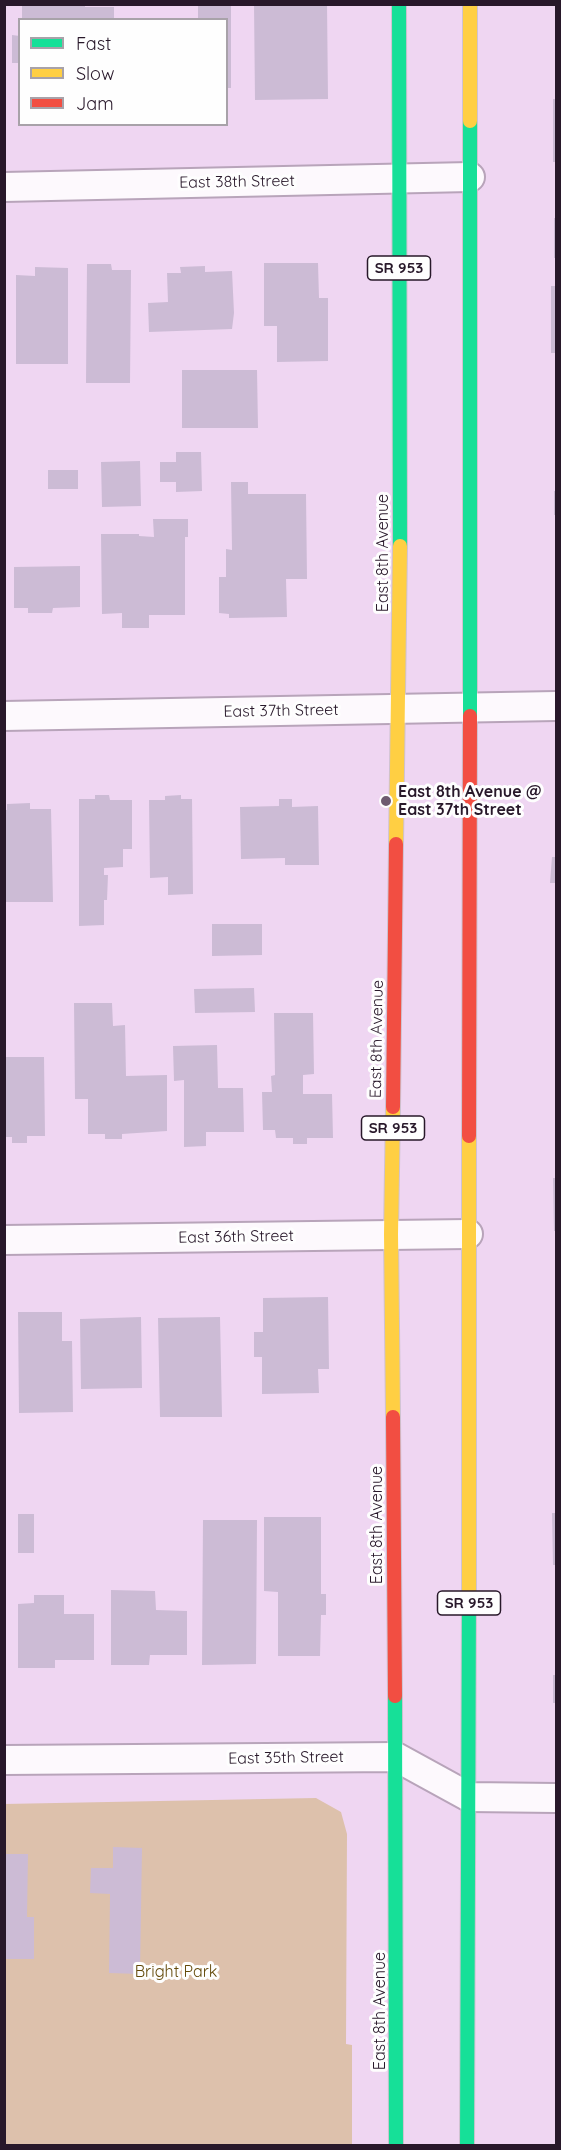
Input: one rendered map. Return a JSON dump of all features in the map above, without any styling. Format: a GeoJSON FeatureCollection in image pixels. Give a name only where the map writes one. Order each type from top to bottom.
{"type":"FeatureCollection","features":[{"type":"Feature","properties":{"kind":"main road","name":"East 8th Avenue"},"geometry":{"type":"LineString","coordinates":[[396,2145],[392,1234],[398,709],[399,4]]}},
{"type":"Feature","properties":{"kind":"main road","name":"SR 953"},"geometry":{"type":"LineString","coordinates":[[467,2145],[470,4]]}},
{"type":"Feature","properties":{"kind":"street","name":"East 38th Street"},"geometry":{"type":"LineString","coordinates":[[4,187],[471,177]]}},
{"type":"Feature","properties":{"kind":"street","name":"East 37th Street"},"geometry":{"type":"LineString","coordinates":[[4,716],[556,706]]}},
{"type":"Feature","properties":{"kind":"street","name":"East 36th Street"},"geometry":{"type":"LineString","coordinates":[[4,1240],[468,1234]]}},
{"type":"Feature","properties":{"kind":"street","name":"East 35th Street"},"geometry":{"type":"LineString","coordinates":[[4,1760],[396,1757],[469,1797],[556,1798]]}},
{"type":"Feature","properties":{"kind":"green space","name":"Bright Park"},"geometry":{"type":"Polygon","coordinates":[[[316,1798],[341,1812],[347,1834],[346,2044],[352,2045],[352,2145],[5,2145],[4,1804],[316,1798]]]}},
{"type":"Feature","properties":{"kind":"building"},"geometry":{"type":"Polygon","coordinates":[[[22,4],[85,4],[85,7],[114,7],[114,18],[22,18],[22,4]]]}},
{"type":"Feature","properties":{"kind":"building"},"geometry":{"type":"Polygon","coordinates":[[[198,4],[231,4],[231,88],[228,88],[228,18],[198,18],[198,4]]]}},
{"type":"Feature","properties":{"kind":"building"},"geometry":{"type":"Polygon","coordinates":[[[254,4],[327,4],[328,99],[255,100],[254,4]]]}},
{"type":"Feature","properties":{"kind":"building"},"geometry":{"type":"Polygon","coordinates":[[[12,35],[18,36],[18,63],[12,63],[12,35]]]}},
{"type":"Feature","properties":{"kind":"building"},"geometry":{"type":"Polygon","coordinates":[[[553,99],[556,99],[556,162],[553,162],[553,99]]]}},
{"type":"Feature","properties":{"kind":"building"},"geometry":{"type":"Polygon","coordinates":[[[554,218],[556,218],[556,258],[554,258],[554,218]]]}},
{"type":"Feature","properties":{"kind":"building"},"geometry":{"type":"Polygon","coordinates":[[[264,263],[318,263],[319,298],[328,298],[328,361],[277,362],[277,326],[264,326],[264,263]]]}},
{"type":"Feature","properties":{"kind":"building"},"geometry":{"type":"Polygon","coordinates":[[[87,264],[111,264],[112,270],[131,270],[130,383],[86,383],[87,264]]]}},
{"type":"Feature","properties":{"kind":"building"},"geometry":{"type":"Polygon","coordinates":[[[205,266],[205,272],[232,271],[234,313],[232,329],[149,332],[148,303],[168,302],[167,273],[181,273],[180,267],[205,266]]]}},
{"type":"Feature","properties":{"kind":"building"},"geometry":{"type":"Polygon","coordinates":[[[35,267],[68,268],[68,364],[16,364],[16,275],[35,276],[35,267]]]}},
{"type":"Feature","properties":{"kind":"building"},"geometry":{"type":"Polygon","coordinates":[[[551,286],[556,286],[556,353],[551,353],[551,286]]]}},
{"type":"Feature","properties":{"kind":"building"},"geometry":{"type":"Polygon","coordinates":[[[182,370],[257,370],[258,428],[182,428],[182,370]]]}},
{"type":"Feature","properties":{"kind":"building"},"geometry":{"type":"Polygon","coordinates":[[[176,452],[201,452],[202,491],[176,492],[176,482],[160,482],[160,462],[176,462],[176,452]]]}},
{"type":"Feature","properties":{"kind":"building"},"geometry":{"type":"Polygon","coordinates":[[[140,461],[141,506],[102,507],[101,462],[140,461]]]}},
{"type":"Feature","properties":{"kind":"building"},"geometry":{"type":"Polygon","coordinates":[[[48,470],[78,470],[78,489],[48,489],[48,470]]]}},
{"type":"Feature","properties":{"kind":"building"},"geometry":{"type":"Polygon","coordinates":[[[231,482],[248,482],[248,494],[306,494],[307,579],[286,579],[287,617],[229,618],[229,614],[219,613],[219,577],[226,577],[226,549],[232,550],[231,482]]]}},
{"type":"Feature","properties":{"kind":"building"},"geometry":{"type":"Polygon","coordinates":[[[554,491],[556,491],[556,515],[554,515],[554,491]]]}},
{"type":"Feature","properties":{"kind":"building"},"geometry":{"type":"Polygon","coordinates":[[[153,519],[188,519],[188,537],[185,537],[185,615],[149,615],[149,628],[122,628],[122,613],[102,614],[101,534],[139,534],[139,536],[154,537],[153,519]]]}},
{"type":"Feature","properties":{"kind":"building"},"geometry":{"type":"Polygon","coordinates":[[[80,566],[80,607],[53,608],[52,613],[28,613],[28,608],[14,608],[14,567],[80,566]]]}},
{"type":"Feature","properties":{"kind":"building"},"geometry":{"type":"Polygon","coordinates":[[[95,795],[109,795],[110,800],[132,800],[132,849],[123,849],[123,867],[104,868],[104,875],[108,875],[107,900],[104,900],[104,925],[79,926],[79,799],[95,799],[95,795]]]}},
{"type":"Feature","properties":{"kind":"building"},"geometry":{"type":"Polygon","coordinates":[[[181,795],[181,799],[192,799],[193,894],[168,895],[168,877],[150,878],[149,800],[165,800],[165,796],[181,795]]]}},
{"type":"Feature","properties":{"kind":"building"},"geometry":{"type":"Polygon","coordinates":[[[279,799],[292,799],[292,807],[318,806],[319,865],[285,865],[285,858],[241,859],[240,807],[279,806],[279,799]]]}},
{"type":"Feature","properties":{"kind":"building"},"geometry":{"type":"Polygon","coordinates":[[[30,803],[30,809],[51,809],[53,902],[4,902],[4,810],[7,810],[7,804],[30,803]]]}},
{"type":"Feature","properties":{"kind":"building"},"geometry":{"type":"Polygon","coordinates":[[[552,857],[556,857],[556,883],[550,883],[552,857]]]}},
{"type":"Feature","properties":{"kind":"building"},"geometry":{"type":"Polygon","coordinates":[[[212,924],[262,924],[262,955],[212,956],[212,924]]]}},
{"type":"Feature","properties":{"kind":"building"},"geometry":{"type":"Polygon","coordinates":[[[254,988],[255,1012],[195,1013],[194,989],[254,988]]]}},
{"type":"Feature","properties":{"kind":"building"},"geometry":{"type":"Polygon","coordinates":[[[74,1003],[112,1003],[113,1026],[125,1025],[126,1076],[167,1075],[167,1131],[122,1134],[122,1139],[105,1139],[105,1134],[88,1134],[88,1099],[75,1099],[74,1003]]]}},
{"type":"Feature","properties":{"kind":"building"},"geometry":{"type":"Polygon","coordinates":[[[274,1013],[313,1013],[314,1074],[303,1075],[303,1094],[332,1094],[333,1138],[307,1138],[307,1144],[293,1144],[293,1138],[276,1138],[275,1130],[263,1130],[262,1092],[272,1092],[271,1076],[275,1075],[274,1013]]]}},
{"type":"Feature","properties":{"kind":"building"},"geometry":{"type":"Polygon","coordinates":[[[217,1045],[218,1088],[243,1088],[244,1132],[206,1132],[206,1146],[184,1147],[184,1080],[174,1081],[173,1046],[217,1045]]]}},
{"type":"Feature","properties":{"kind":"building"},"geometry":{"type":"Polygon","coordinates":[[[4,1057],[44,1057],[45,1136],[27,1136],[27,1143],[12,1143],[12,1137],[4,1137],[4,1057]]]}},
{"type":"Feature","properties":{"kind":"building"},"geometry":{"type":"Polygon","coordinates":[[[553,1178],[556,1178],[556,1231],[554,1231],[553,1178]]]}},
{"type":"Feature","properties":{"kind":"building"},"geometry":{"type":"Polygon","coordinates":[[[328,1297],[329,1369],[318,1369],[319,1393],[262,1394],[262,1357],[254,1357],[254,1332],[263,1332],[263,1298],[328,1297]]]}},
{"type":"Feature","properties":{"kind":"building"},"geometry":{"type":"Polygon","coordinates":[[[18,1312],[62,1312],[62,1341],[72,1341],[73,1412],[19,1413],[18,1312]]]}},
{"type":"Feature","properties":{"kind":"building"},"geometry":{"type":"Polygon","coordinates":[[[141,1317],[142,1388],[81,1389],[80,1319],[141,1317]]]}},
{"type":"Feature","properties":{"kind":"building"},"geometry":{"type":"Polygon","coordinates":[[[220,1317],[222,1417],[160,1417],[158,1318],[220,1317]]]}},
{"type":"Feature","properties":{"kind":"building"},"geometry":{"type":"Polygon","coordinates":[[[552,1513],[556,1513],[556,1565],[553,1565],[552,1513]]]}},
{"type":"Feature","properties":{"kind":"building"},"geometry":{"type":"Polygon","coordinates":[[[18,1514],[34,1514],[34,1553],[18,1553],[18,1514]]]}},
{"type":"Feature","properties":{"kind":"building"},"geometry":{"type":"Polygon","coordinates":[[[264,1517],[321,1517],[321,1594],[326,1594],[326,1615],[321,1615],[320,1656],[278,1656],[278,1592],[264,1591],[264,1517]]]}},
{"type":"Feature","properties":{"kind":"building"},"geometry":{"type":"Polygon","coordinates":[[[203,1520],[257,1520],[256,1664],[202,1665],[203,1520]]]}},
{"type":"Feature","properties":{"kind":"building"},"geometry":{"type":"Polygon","coordinates":[[[111,1590],[155,1591],[156,1610],[187,1611],[187,1655],[150,1655],[149,1665],[111,1665],[111,1590]]]}},
{"type":"Feature","properties":{"kind":"building"},"geometry":{"type":"Polygon","coordinates":[[[34,1595],[64,1595],[64,1614],[94,1614],[94,1660],[55,1660],[55,1668],[18,1668],[18,1604],[34,1603],[34,1595]]]}},
{"type":"Feature","properties":{"kind":"building"},"geometry":{"type":"Polygon","coordinates":[[[553,1675],[556,1675],[556,1703],[553,1703],[553,1675]]]}},
{"type":"Feature","properties":{"kind":"building"},"geometry":{"type":"Polygon","coordinates":[[[113,1847],[142,1848],[140,1974],[109,1973],[110,1894],[90,1893],[91,1868],[113,1868],[113,1847]]]}},
{"type":"Feature","properties":{"kind":"building"},"geometry":{"type":"Polygon","coordinates":[[[4,1854],[28,1854],[27,1917],[34,1917],[34,1959],[4,1959],[4,1854]]]}},
{"type":"Feature","properties":{"kind":"traffic: fast"},"geometry":{"type":"LineString","coordinates":[[399,4],[400,546]]}},
{"type":"Feature","properties":{"kind":"traffic: fast"},"geometry":{"type":"LineString","coordinates":[[470,121],[470,716]]}},
{"type":"Feature","properties":{"kind":"traffic: fast"},"geometry":{"type":"LineString","coordinates":[[467,2146],[469,1591]]}},
{"type":"Feature","properties":{"kind":"traffic: fast"},"geometry":{"type":"LineString","coordinates":[[395,1696],[396,2146]]}},
{"type":"Feature","properties":{"kind":"traffic: slow"},"geometry":{"type":"LineString","coordinates":[[470,4],[470,121]]}},
{"type":"Feature","properties":{"kind":"traffic: slow"},"geometry":{"type":"LineString","coordinates":[[396,844],[400,546]]}},
{"type":"Feature","properties":{"kind":"traffic: slow"},"geometry":{"type":"LineString","coordinates":[[393,1107],[391,1234],[393,1417]]}},
{"type":"Feature","properties":{"kind":"traffic: slow"},"geometry":{"type":"LineString","coordinates":[[469,1136],[469,1591]]}},
{"type":"Feature","properties":{"kind":"traffic: jam"},"geometry":{"type":"LineString","coordinates":[[469,1136],[470,716]]}},
{"type":"Feature","properties":{"kind":"traffic: jam"},"geometry":{"type":"LineString","coordinates":[[393,1107],[396,844]]}},
{"type":"Feature","properties":{"kind":"traffic: jam"},"geometry":{"type":"LineString","coordinates":[[393,1417],[395,1696]]}},
{"type":"Feature","properties":{"kind":"place","name":"East 8th Avenue @ East 37th Street"},"geometry":{"type":"Point","coordinates":[386,801]}}]}
